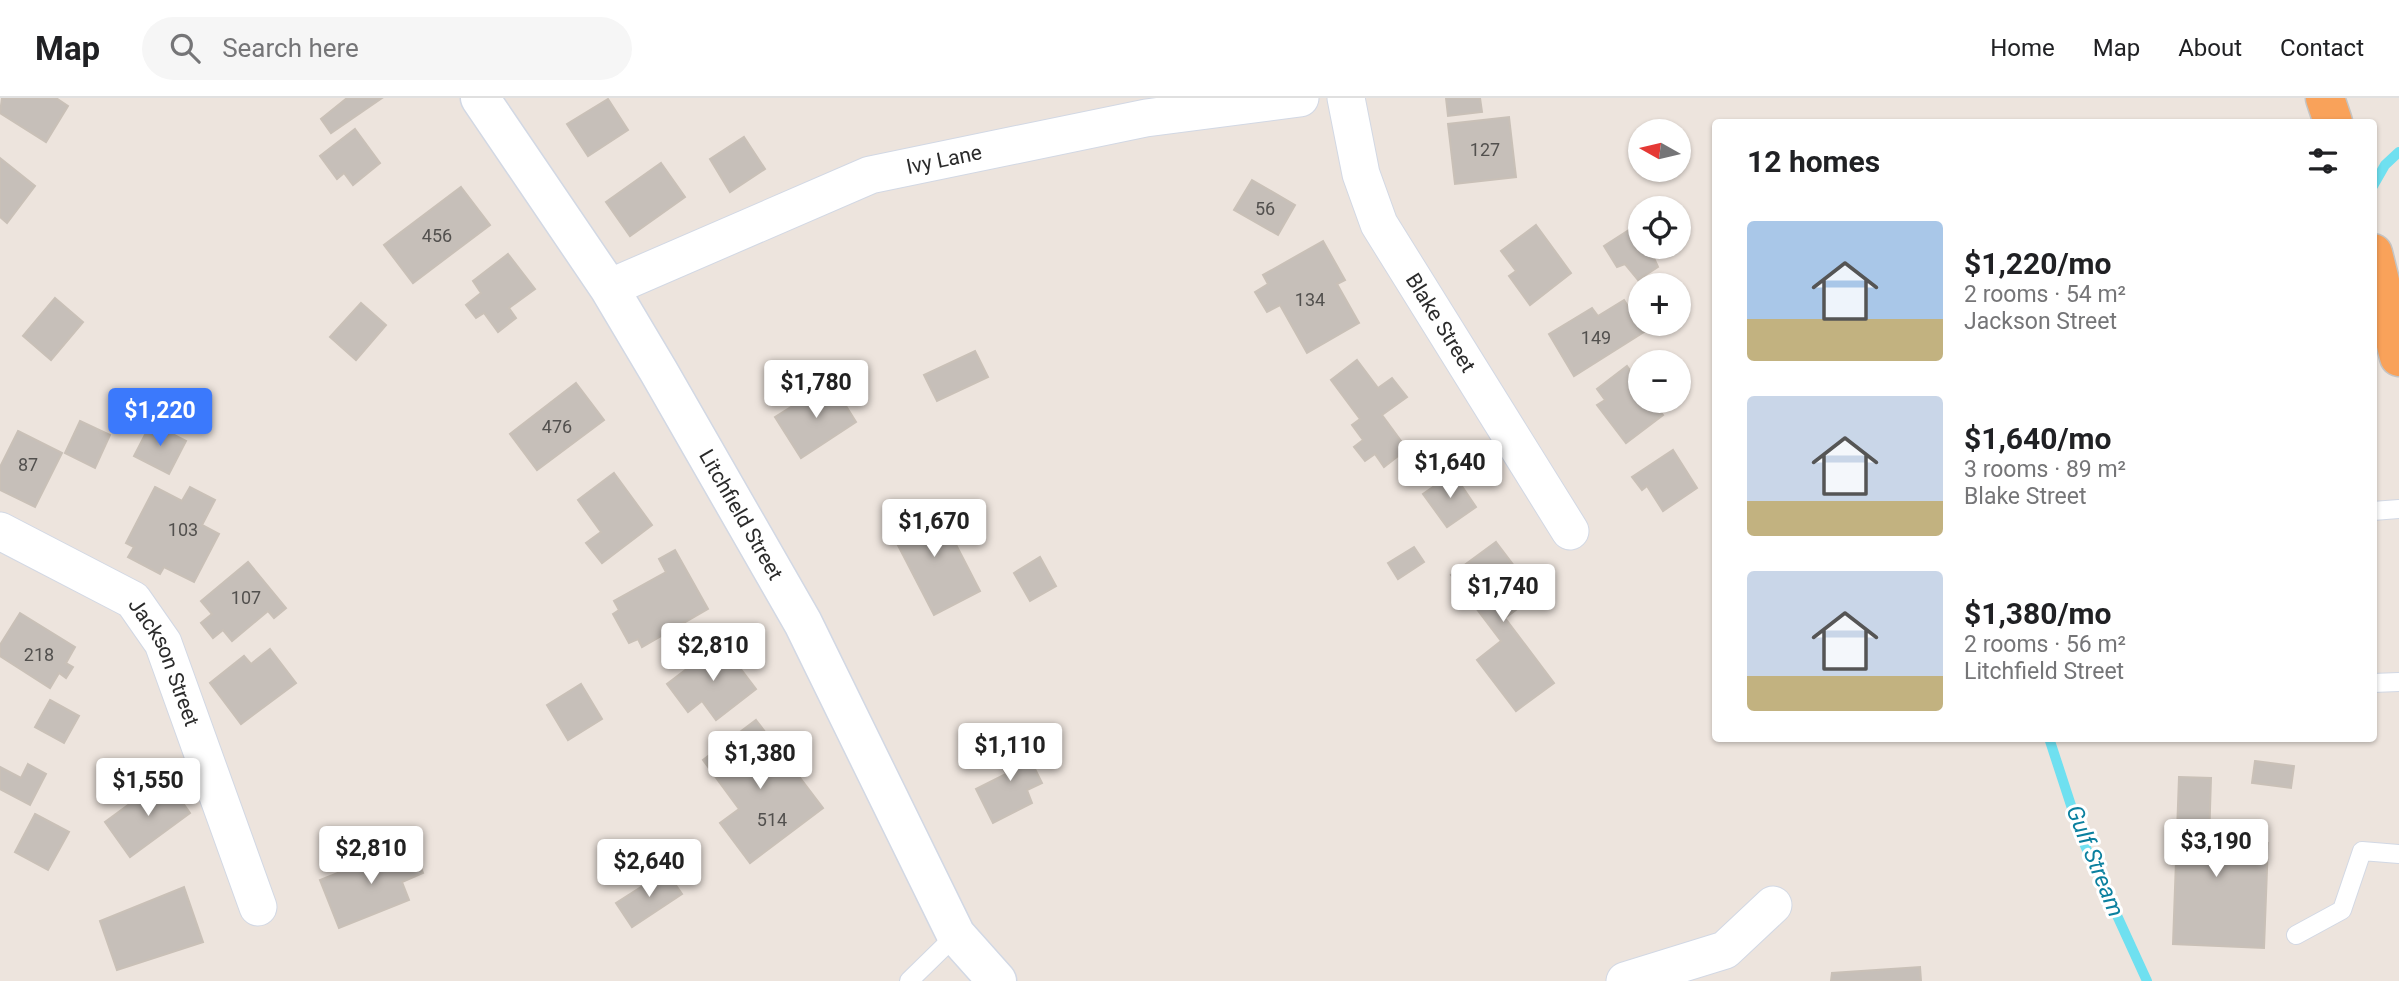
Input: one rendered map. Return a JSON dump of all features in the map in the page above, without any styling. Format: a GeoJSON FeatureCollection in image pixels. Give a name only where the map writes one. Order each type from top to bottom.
{"type":"FeatureCollection","features":[{"type":"Feature","properties":{"kind":"highway"},"geometry":{"type":"LineString","coordinates":[[2325,98],[2332,119]]}},
{"type":"Feature","properties":{"kind":"highway"},"geometry":{"type":"LineString","coordinates":[[2377,268],[2398,344]]}},
{"type":"Feature","properties":{"kind":"street","name":"Litchfield Street"},"geometry":{"type":"LineString","coordinates":[[480,98],[609,288],[803,623],[956,935],[997,981]]}},
{"type":"Feature","properties":{"kind":"street","name":"Ivy Lane"},"geometry":{"type":"LineString","coordinates":[[609,288],[870,175],[1146,118],[1300,98]]}},
{"type":"Feature","properties":{"kind":"street","name":"Blake Street"},"geometry":{"type":"LineString","coordinates":[[1346,98],[1361,174],[1379,224],[1570,531]]}},
{"type":"Feature","properties":{"kind":"street","name":"Jackson Street"},"geometry":{"type":"LineString","coordinates":[[5,543],[133,600],[163,643],[258,908]]}},
{"type":"Feature","properties":{"kind":"street"},"geometry":{"type":"LineString","coordinates":[[1625,981],[1725,950],[1773,905]]}},
{"type":"Feature","properties":{"kind":"lane"},"geometry":{"type":"LineString","coordinates":[[2377,511],[2399,509]]}},
{"type":"Feature","properties":{"kind":"lane"},"geometry":{"type":"LineString","coordinates":[[2377,682],[2399,682]]}},
{"type":"Feature","properties":{"kind":"lane"},"geometry":{"type":"LineString","coordinates":[[2296,935],[2342,909],[2362,851],[2399,853]]}},
{"type":"Feature","properties":{"kind":"lane"},"geometry":{"type":"LineString","coordinates":[[909,981],[956,935]]}},
{"type":"Feature","properties":{"kind":"building"},"geometry":{"type":"Polygon","coordinates":[[[2,98],[56,98],[68,106],[46,142],[0,113],[2,98]]]}},
{"type":"Feature","properties":{"kind":"building"},"geometry":{"type":"Polygon","coordinates":[[[347,98],[382,98],[331,133],[321,119],[347,98]]]}},
{"type":"Feature","properties":{"kind":"building"},"geometry":{"type":"Polygon","coordinates":[[[1446,98],[1480,98],[1482,112],[1448,116],[1446,98]]]}},
{"type":"Feature","properties":{"kind":"building"},"geometry":{"type":"Polygon","coordinates":[[[608,99],[628,130],[588,156],[567,124],[608,99]]]}},
{"type":"Feature","properties":{"kind":"building"},"geometry":{"type":"Polygon","coordinates":[[[1509,117],[1516,177],[1455,184],[1448,124],[1509,117]]]}},
{"type":"Feature","properties":{"kind":"building"},"geometry":{"type":"Polygon","coordinates":[[[355,129],[380,163],[353,185],[344,173],[337,179],[320,156],[355,129]]]}},
{"type":"Feature","properties":{"kind":"building"},"geometry":{"type":"Polygon","coordinates":[[[744,137],[765,169],[730,192],[710,159],[744,137]]]}},
{"type":"Feature","properties":{"kind":"building"},"geometry":{"type":"Polygon","coordinates":[[[0,158],[35,186],[7,223],[0,217],[0,158]]]}},
{"type":"Feature","properties":{"kind":"building"},"geometry":{"type":"Polygon","coordinates":[[[661,163],[685,197],[630,236],[606,202],[661,163]]]}},
{"type":"Feature","properties":{"kind":"building"},"geometry":{"type":"Polygon","coordinates":[[[1252,180],[1295,205],[1278,235],[1234,210],[1252,180]]]}},
{"type":"Feature","properties":{"kind":"building"},"geometry":{"type":"Polygon","coordinates":[[[461,187],[490,225],[413,283],[384,245],[461,187]]]}},
{"type":"Feature","properties":{"kind":"building"},"geometry":{"type":"Polygon","coordinates":[[[1536,225],[1571,273],[1530,305],[1509,276],[1516,271],[1501,251],[1536,225]]]}},
{"type":"Feature","properties":{"kind":"building"},"geometry":{"type":"Polygon","coordinates":[[[1628,231],[1628,259],[1654,259],[1658,267],[1649,273],[1632,273],[1625,264],[1617,267],[1604,246],[1628,231]]]}},
{"type":"Feature","properties":{"kind":"building"},"geometry":{"type":"Polygon","coordinates":[[[1323,241],[1345,280],[1337,284],[1359,323],[1307,353],[1280,305],[1267,312],[1255,292],[1268,284],[1263,275],[1323,241]]]}},
{"type":"Feature","properties":{"kind":"building"},"geometry":{"type":"Polygon","coordinates":[[[508,254],[535,289],[509,308],[516,318],[498,332],[484,313],[476,318],[466,305],[481,293],[473,281],[508,254]]]}},
{"type":"Feature","properties":{"kind":"building"},"geometry":{"type":"Polygon","coordinates":[[[55,298],[83,322],[51,360],[23,336],[55,298]]]}},
{"type":"Feature","properties":{"kind":"building"},"geometry":{"type":"Polygon","coordinates":[[[1624,300],[1628,306],[1628,336],[1638,336],[1574,376],[1549,334],[1592,308],[1598,316],[1624,300]]]}},
{"type":"Feature","properties":{"kind":"building"},"geometry":{"type":"Polygon","coordinates":[[[361,303],[386,325],[356,360],[330,337],[361,303]]]}},
{"type":"Feature","properties":{"kind":"building"},"geometry":{"type":"Polygon","coordinates":[[[975,351],[988,377],[937,401],[924,375],[975,351]]]}},
{"type":"Feature","properties":{"kind":"building"},"geometry":{"type":"Polygon","coordinates":[[[1357,360],[1378,388],[1392,378],[1407,397],[1382,415],[1407,449],[1384,467],[1375,454],[1365,461],[1354,447],[1363,440],[1352,425],[1360,419],[1331,380],[1357,360]]]}},
{"type":"Feature","properties":{"kind":"building"},"geometry":{"type":"Polygon","coordinates":[[[1627,366],[1628,413],[1663,415],[1626,443],[1597,405],[1605,400],[1597,389],[1627,366]]]}},
{"type":"Feature","properties":{"kind":"building"},"geometry":{"type":"Polygon","coordinates":[[[831,382],[856,422],[801,458],[775,417],[831,382]]]}},
{"type":"Feature","properties":{"kind":"building"},"geometry":{"type":"Polygon","coordinates":[[[576,383],[604,420],[537,470],[510,434],[576,383]]]}},
{"type":"Feature","properties":{"kind":"building"},"geometry":{"type":"Polygon","coordinates":[[[80,421],[110,435],[95,468],[65,453],[80,421]]]}},
{"type":"Feature","properties":{"kind":"building"},"geometry":{"type":"Polygon","coordinates":[[[151,423],[186,441],[169,474],[134,456],[151,423]]]}},
{"type":"Feature","properties":{"kind":"building"},"geometry":{"type":"Polygon","coordinates":[[[18,431],[62,453],[35,507],[0,490],[0,467],[18,431]]]}},
{"type":"Feature","properties":{"kind":"building"},"geometry":{"type":"Polygon","coordinates":[[[1673,450],[1697,488],[1663,511],[1647,486],[1642,490],[1632,477],[1673,450]]]}},
{"type":"Feature","properties":{"kind":"building"},"geometry":{"type":"Polygon","coordinates":[[[614,473],[652,525],[602,563],[586,543],[601,532],[578,500],[614,473]]]}},
{"type":"Feature","properties":{"kind":"building"},"geometry":{"type":"Polygon","coordinates":[[[1453,473],[1476,507],[1447,527],[1423,494],[1453,473]]]}},
{"type":"Feature","properties":{"kind":"building"},"geometry":{"type":"Polygon","coordinates":[[[155,487],[182,501],[190,487],[215,500],[202,525],[219,534],[194,582],[164,567],[160,574],[128,557],[134,547],[126,543],[155,487]]]}},
{"type":"Feature","properties":{"kind":"building"},"geometry":{"type":"Polygon","coordinates":[[[934,502],[980,591],[934,615],[888,526],[934,502]]]}},
{"type":"Feature","properties":{"kind":"building"},"geometry":{"type":"Polygon","coordinates":[[[1496,542],[1536,595],[1505,618],[1554,683],[1516,711],[1477,660],[1501,641],[1451,575],[1496,542]]]}},
{"type":"Feature","properties":{"kind":"building"},"geometry":{"type":"Polygon","coordinates":[[[1414,547],[1424,562],[1398,579],[1388,563],[1414,547]]]}},
{"type":"Feature","properties":{"kind":"building"},"geometry":{"type":"Polygon","coordinates":[[[675,550],[708,609],[642,647],[638,639],[629,643],[613,614],[619,610],[614,601],[666,572],[659,559],[675,550]]]}},
{"type":"Feature","properties":{"kind":"building"},"geometry":{"type":"Polygon","coordinates":[[[1040,557],[1056,586],[1030,601],[1014,573],[1040,557]]]}},
{"type":"Feature","properties":{"kind":"building"},"geometry":{"type":"Polygon","coordinates":[[[248,562],[286,608],[274,618],[268,611],[232,641],[223,630],[213,638],[201,623],[212,614],[201,601],[248,562]]]}},
{"type":"Feature","properties":{"kind":"building"},"geometry":{"type":"Polygon","coordinates":[[[20,613],[75,647],[66,663],[73,667],[66,678],[59,673],[50,688],[0,656],[0,645],[20,613]]]}},
{"type":"Feature","properties":{"kind":"building"},"geometry":{"type":"Polygon","coordinates":[[[721,643],[756,689],[716,720],[702,701],[688,712],[667,684],[721,643]]]}},
{"type":"Feature","properties":{"kind":"building"},"geometry":{"type":"Polygon","coordinates":[[[270,649],[296,683],[241,724],[210,683],[244,656],[251,664],[270,649]]]}},
{"type":"Feature","properties":{"kind":"building"},"geometry":{"type":"Polygon","coordinates":[[[581,684],[602,719],[568,740],[547,705],[581,684]]]}},
{"type":"Feature","properties":{"kind":"building"},"geometry":{"type":"Polygon","coordinates":[[[50,700],[79,716],[64,743],[35,727],[50,700]]]}},
{"type":"Feature","properties":{"kind":"building"},"geometry":{"type":"Polygon","coordinates":[[[756,720],[823,808],[750,863],[720,823],[739,809],[703,760],[756,720]]]}},
{"type":"Feature","properties":{"kind":"building"},"geometry":{"type":"Polygon","coordinates":[[[1020,739],[1042,783],[1027,790],[1032,803],[993,823],[976,789],[1006,774],[994,752],[1020,739]]]}},
{"type":"Feature","properties":{"kind":"building"},"geometry":{"type":"Polygon","coordinates":[[[2255,761],[2294,766],[2291,788],[2252,783],[2255,761]]]}},
{"type":"Feature","properties":{"kind":"building"},"geometry":{"type":"Polygon","coordinates":[[[28,764],[46,774],[30,805],[0,789],[0,767],[21,778],[28,764]]]}},
{"type":"Feature","properties":{"kind":"building"},"geometry":{"type":"Polygon","coordinates":[[[2179,777],[2211,778],[2209,841],[2268,843],[2264,948],[2173,944],[2179,777]]]}},
{"type":"Feature","properties":{"kind":"building"},"geometry":{"type":"Polygon","coordinates":[[[165,778],[190,813],[130,857],[105,822],[165,778]]]}},
{"type":"Feature","properties":{"kind":"building"},"geometry":{"type":"Polygon","coordinates":[[[35,814],[69,832],[48,870],[15,852],[35,814]]]}},
{"type":"Feature","properties":{"kind":"building"},"geometry":{"type":"Polygon","coordinates":[[[412,843],[423,873],[402,882],[409,900],[339,928],[320,880],[412,843]]]}},
{"type":"Feature","properties":{"kind":"building"},"geometry":{"type":"Polygon","coordinates":[[[666,871],[682,894],[632,927],[616,903],[666,871]]]}},
{"type":"Feature","properties":{"kind":"building"},"geometry":{"type":"Polygon","coordinates":[[[184,887],[203,942],[117,970],[100,921],[184,887]]]}},
{"type":"Feature","properties":{"kind":"building"},"geometry":{"type":"Polygon","coordinates":[[[1920,967],[1921,981],[1831,981],[1832,973],[1920,967]]]}},
{"type":"Feature","properties":{"kind":"waterway","name":"Gulf Stream"},"geometry":{"type":"LineString","coordinates":[[2377,179],[2385,165],[2399,152]]}},
{"type":"Feature","properties":{"kind":"waterway","name":"Gulf Stream"},"geometry":{"type":"LineString","coordinates":[[2050,742],[2082,839],[2147,981]]}}]}
